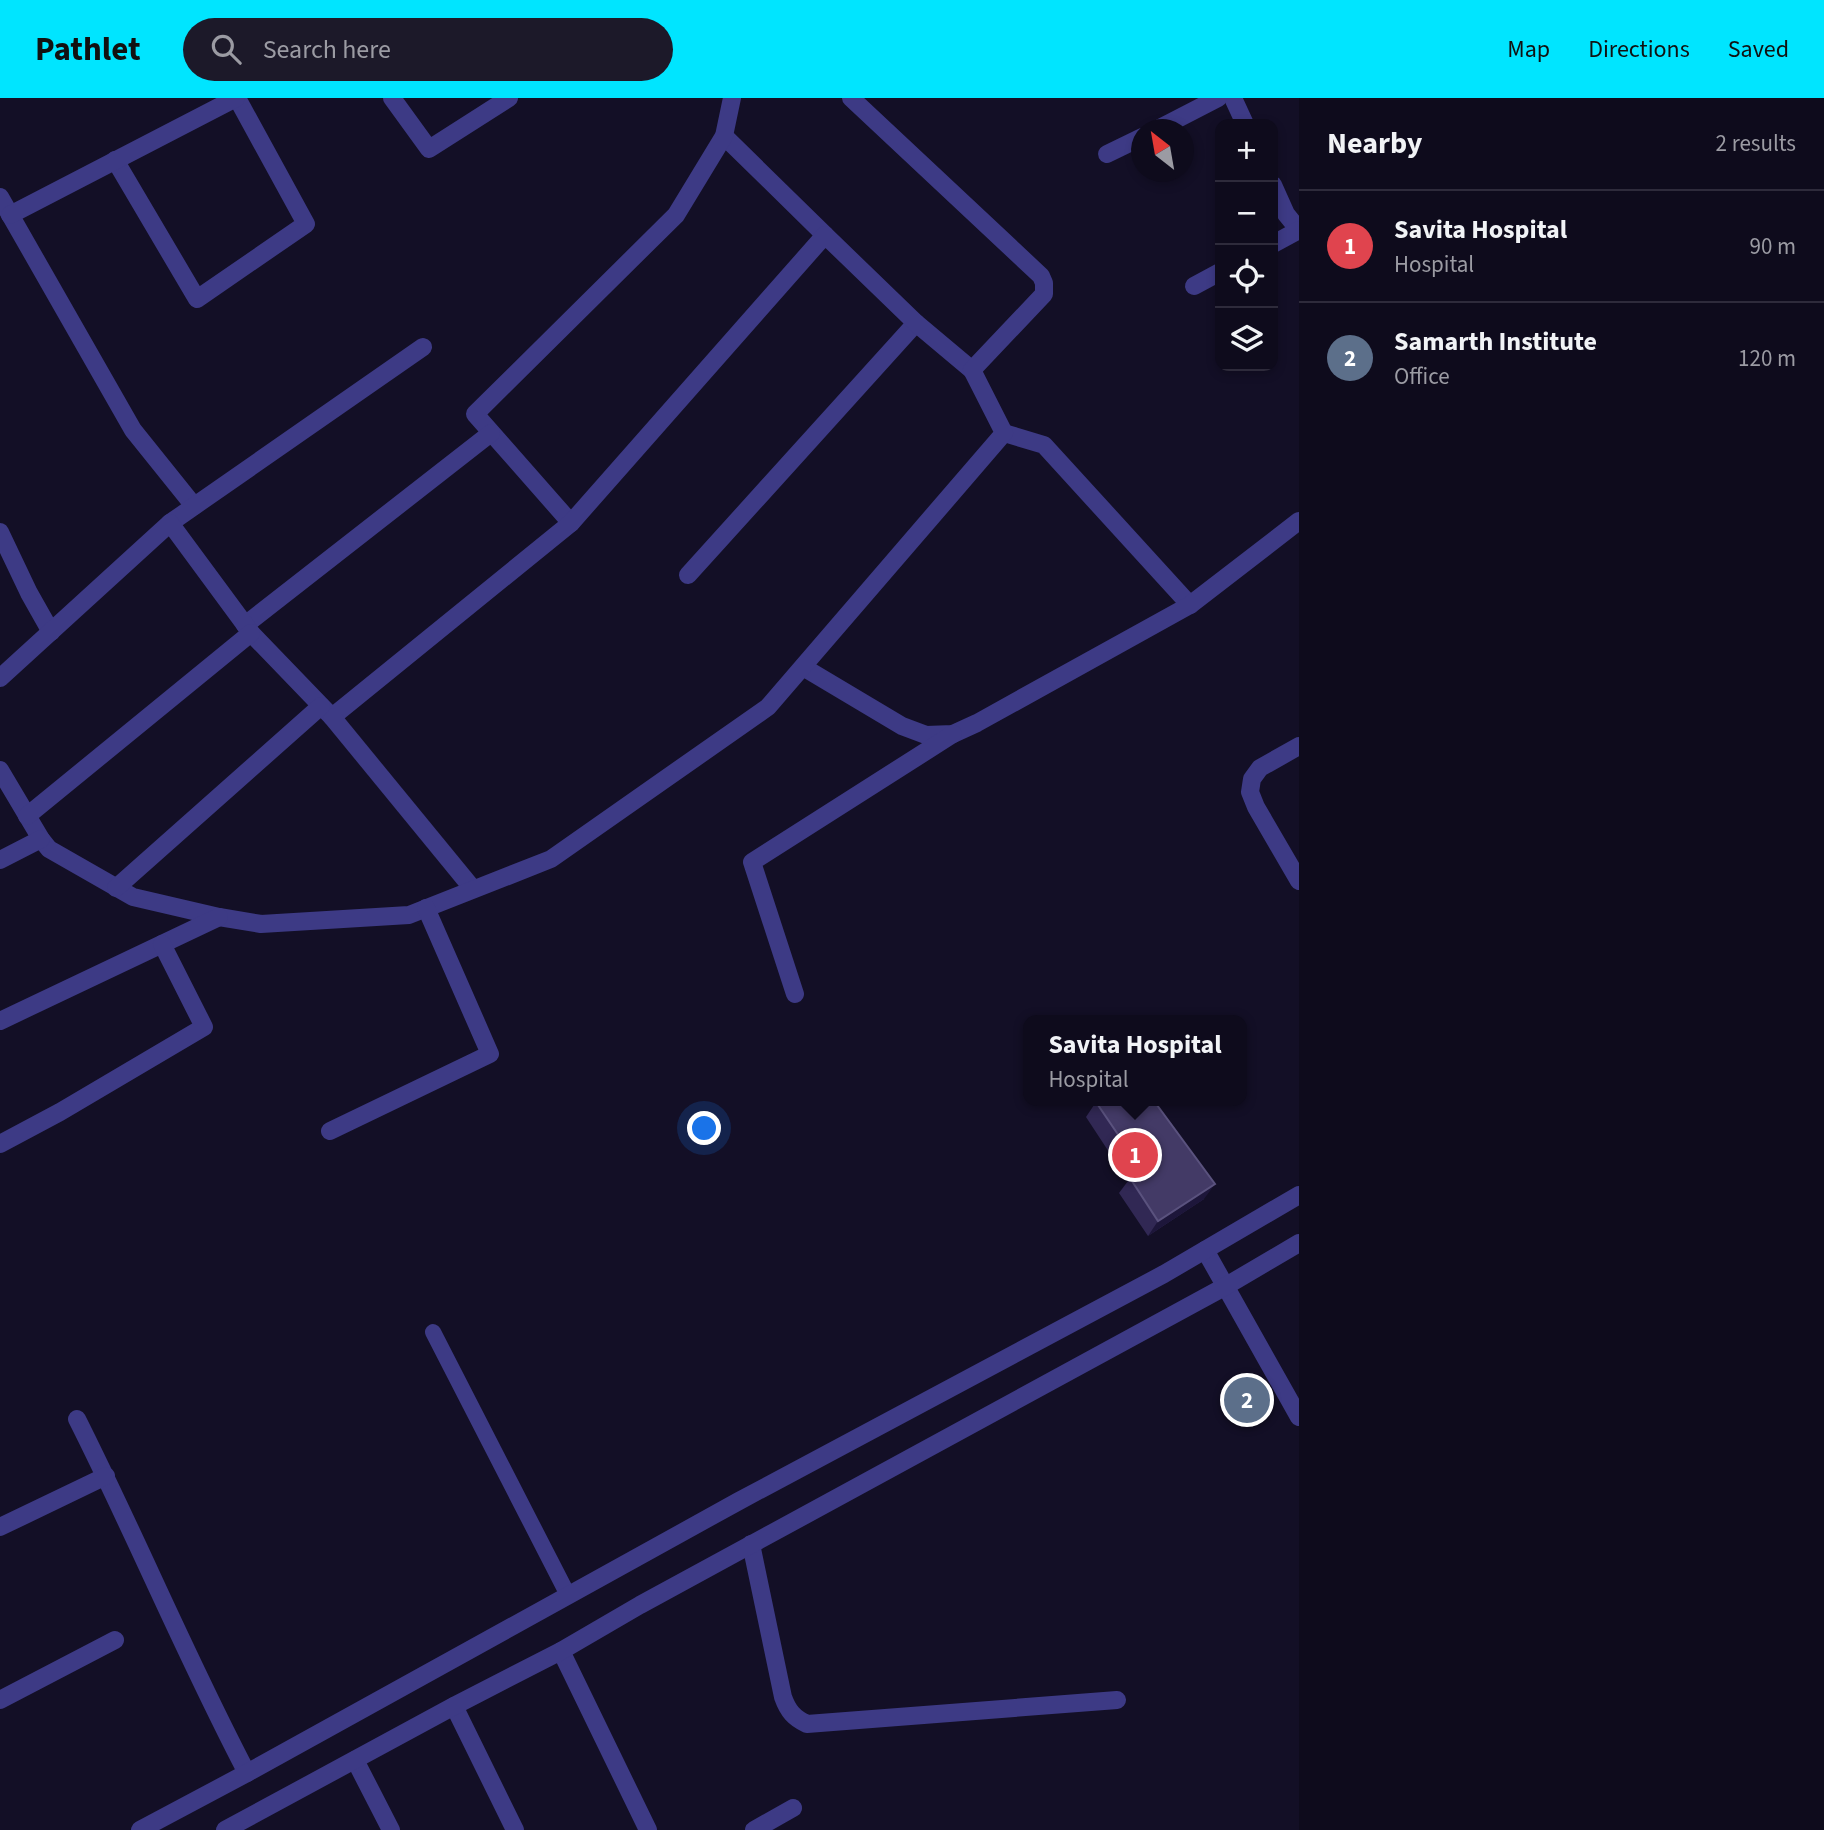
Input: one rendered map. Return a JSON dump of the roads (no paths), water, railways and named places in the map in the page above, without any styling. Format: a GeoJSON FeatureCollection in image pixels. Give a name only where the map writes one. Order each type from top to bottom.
{"type":"FeatureCollection","features":[{"type":"Feature","properties":{"kind":"street"},"geometry":{"type":"LineString","coordinates":[[10,215],[115,160],[237,98],[306,225],[197,299],[115,160]]}},
{"type":"Feature","properties":{"kind":"street"},"geometry":{"type":"LineString","coordinates":[[392,98],[429,149],[509,98]]}},
{"type":"Feature","properties":{"kind":"street"},"geometry":{"type":"LineString","coordinates":[[571,523],[475,414],[676,215],[724,136],[732,98]]}},
{"type":"Feature","properties":{"kind":"street"},"geometry":{"type":"LineString","coordinates":[[851,98],[1041,276],[1044,294],[972,370]]}},
{"type":"Feature","properties":{"kind":"street"},"geometry":{"type":"LineString","coordinates":[[1177,119],[1218,98]]}},
{"type":"Feature","properties":{"kind":"street"},"geometry":{"type":"LineString","coordinates":[[1233,98],[1243,119]]}},
{"type":"Feature","properties":{"kind":"street"},"geometry":{"type":"LineString","coordinates":[[724,136],[916,323],[972,370],[1004,433],[1044,445],[1189,606]]}},
{"type":"Feature","properties":{"kind":"street"},"geometry":{"type":"LineString","coordinates":[[1107,154],[1131,142]]}},
{"type":"Feature","properties":{"kind":"street"},"geometry":{"type":"LineString","coordinates":[[1278,196],[1286,214],[1299,230],[1278,241]]}},
{"type":"Feature","properties":{"kind":"street"},"geometry":{"type":"LineString","coordinates":[[0,197],[133,430],[194,506]]}},
{"type":"Feature","properties":{"kind":"street"},"geometry":{"type":"LineString","coordinates":[[116,888],[327,712],[571,523],[825,235]]}},
{"type":"Feature","properties":{"kind":"street"},"geometry":{"type":"LineString","coordinates":[[1194,286],[1215,275]]}},
{"type":"Feature","properties":{"kind":"street"},"geometry":{"type":"LineString","coordinates":[[688,575],[916,323]]}},
{"type":"Feature","properties":{"kind":"street"},"geometry":{"type":"LineString","coordinates":[[0,678],[170,523],[423,347]]}},
{"type":"Feature","properties":{"kind":"street"},"geometry":{"type":"LineString","coordinates":[[27,816],[248,629],[491,433]]}},
{"type":"Feature","properties":{"kind":"street"},"geometry":{"type":"LineString","coordinates":[[0,770],[49,849],[133,897],[261,924],[409,915],[551,859],[768,707],[1004,433]]}},
{"type":"Feature","properties":{"kind":"street"},"geometry":{"type":"LineString","coordinates":[[795,994],[752,862],[953,734],[1189,606],[1299,521]]}},
{"type":"Feature","properties":{"kind":"street"},"geometry":{"type":"LineString","coordinates":[[170,523],[248,629],[327,712],[473,889]]}},
{"type":"Feature","properties":{"kind":"street"},"geometry":{"type":"LineString","coordinates":[[0,532],[51,632]]}},
{"type":"Feature","properties":{"kind":"street"},"geometry":{"type":"LineString","coordinates":[[803,667],[902,726],[926,735],[953,734]]}},
{"type":"Feature","properties":{"kind":"street"},"geometry":{"type":"LineString","coordinates":[[1299,746],[1260,768],[1252,779],[1250,792],[1299,881]]}},
{"type":"Feature","properties":{"kind":"street"},"geometry":{"type":"LineString","coordinates":[[0,860],[41,839]]}},
{"type":"Feature","properties":{"kind":"street"},"geometry":{"type":"LineString","coordinates":[[330,1131],[490,1054],[426,908]]}},
{"type":"Feature","properties":{"kind":"street"},"geometry":{"type":"LineString","coordinates":[[0,1021],[219,917]]}},
{"type":"Feature","properties":{"kind":"street"},"geometry":{"type":"LineString","coordinates":[[0,1144],[204,1027],[162,944]]}},
{"type":"Feature","properties":{"kind":"street"},"geometry":{"type":"LineString","coordinates":[[140,1830],[739,1501],[1205,1250],[1299,1195]]}},
{"type":"Feature","properties":{"kind":"street"},"geometry":{"type":"LineString","coordinates":[[225,1830],[561,1651],[751,1544],[1226,1286],[1299,1242]]}},
{"type":"Feature","properties":{"kind":"street"},"geometry":{"type":"LineString","coordinates":[[1205,1250],[1299,1417]]}},
{"type":"Feature","properties":{"kind":"street"},"geometry":{"type":"LineString","coordinates":[[77,1419],[221,1724],[247,1773]]}},
{"type":"Feature","properties":{"kind":"street"},"geometry":{"type":"LineString","coordinates":[[0,1527],[106,1476]]}},
{"type":"Feature","properties":{"kind":"street"},"geometry":{"type":"LineString","coordinates":[[751,1544],[783,1698],[796,1719],[807,1724],[1117,1700]]}},
{"type":"Feature","properties":{"kind":"street"},"geometry":{"type":"LineString","coordinates":[[0,1700],[115,1640]]}},
{"type":"Feature","properties":{"kind":"street"},"geometry":{"type":"LineString","coordinates":[[561,1651],[648,1830]]}},
{"type":"Feature","properties":{"kind":"street"},"geometry":{"type":"LineString","coordinates":[[454,1706],[516,1830]]}},
{"type":"Feature","properties":{"kind":"street"},"geometry":{"type":"LineString","coordinates":[[355,1760],[391,1830]]}},
{"type":"Feature","properties":{"kind":"street"},"geometry":{"type":"LineString","coordinates":[[754,1830],[793,1808]]}},
{"type":"Feature","properties":{"kind":"lane"},"geometry":{"type":"LineString","coordinates":[[433,1332],[568,1595]]}},
{"type":"Feature","properties":{"kind":"place","name":"Savita Hospital"},"geometry":{"type":"Point","coordinates":[1135,1155]}},
{"type":"Feature","properties":{"kind":"place","name":"Samarth Institute"},"geometry":{"type":"Point","coordinates":[1247,1400]}}]}
